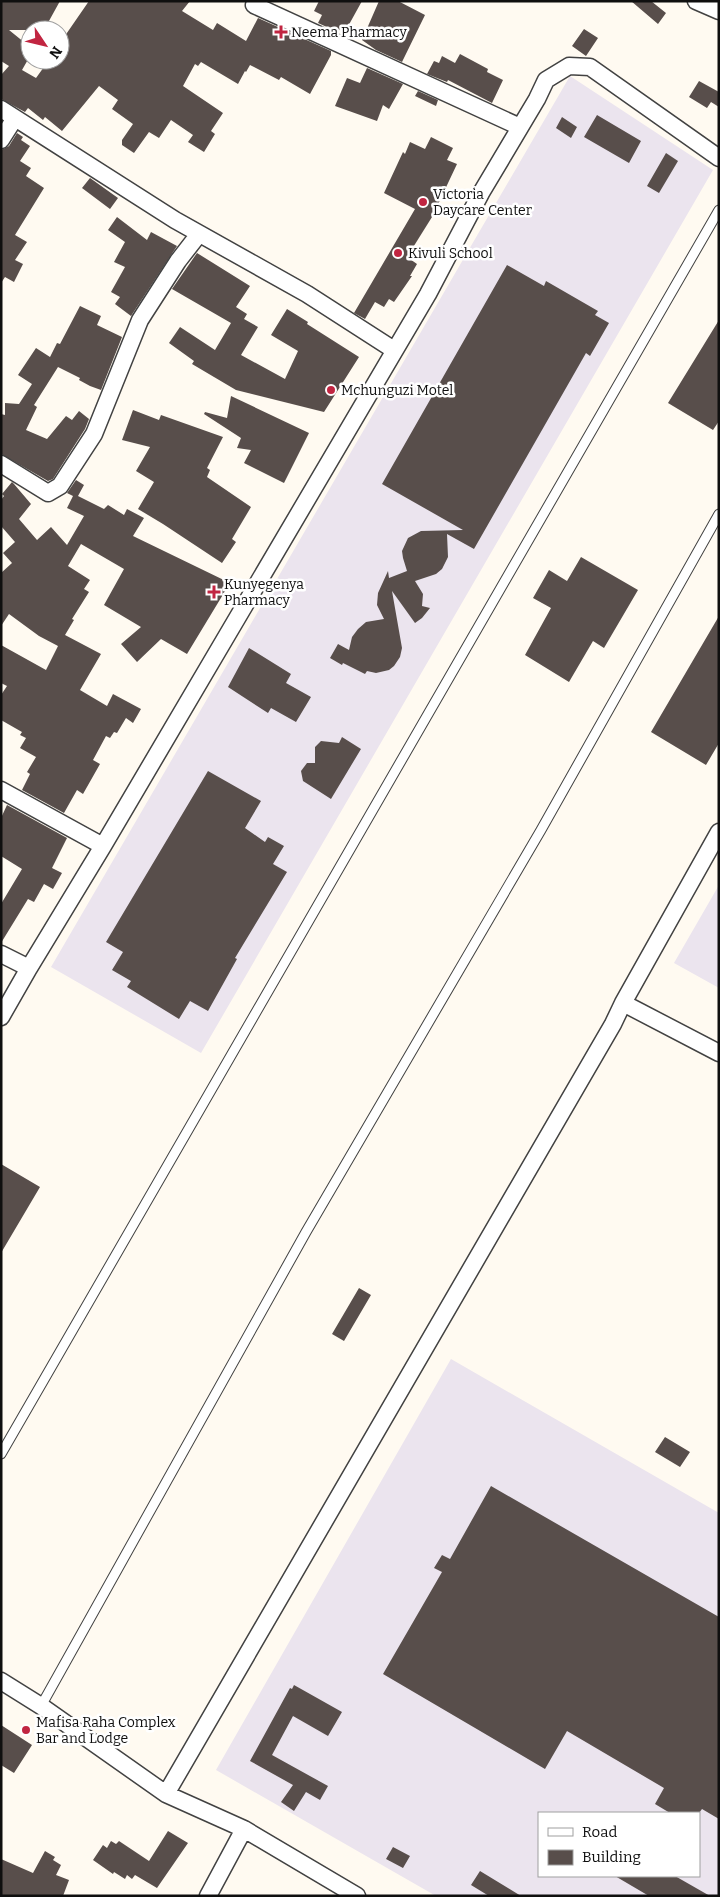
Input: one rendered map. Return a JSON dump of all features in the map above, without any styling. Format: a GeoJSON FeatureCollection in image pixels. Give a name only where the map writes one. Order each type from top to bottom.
{"type":"FeatureCollection","features":[{"type":"Feature","properties":{"kind":"street"},"geometry":{"type":"LineString","coordinates":[[696,1],[719,11]]}},
{"type":"Feature","properties":{"kind":"street"},"geometry":{"type":"LineString","coordinates":[[254,5],[520,127]]}},
{"type":"Feature","properties":{"kind":"street"},"geometry":{"type":"LineString","coordinates":[[1,1017],[428,294],[480,193],[546,80],[569,66],[590,67],[719,158]]}},
{"type":"Feature","properties":{"kind":"street"},"geometry":{"type":"LineString","coordinates":[[1,140],[8,113],[199,234],[307,294],[394,350]]}},
{"type":"Feature","properties":{"kind":"street"},"geometry":{"type":"LineString","coordinates":[[1,464],[48,493],[60,486],[94,434],[140,320],[178,261],[199,234]]}},
{"type":"Feature","properties":{"kind":"street"},"geometry":{"type":"LineString","coordinates":[[1,790],[103,846]]}},
{"type":"Feature","properties":{"kind":"street"},"geometry":{"type":"LineString","coordinates":[[166,1794],[603,1042],[719,832]]}},
{"type":"Feature","properties":{"kind":"street"},"geometry":{"type":"LineString","coordinates":[[1,954],[29,968]]}},
{"type":"Feature","properties":{"kind":"street"},"geometry":{"type":"LineString","coordinates":[[623,1003],[719,1053]]}},
{"type":"Feature","properties":{"kind":"street"},"geometry":{"type":"LineString","coordinates":[[1,1682],[40,1706],[166,1794],[244,1829],[357,1896]]}},
{"type":"Feature","properties":{"kind":"street"},"geometry":{"type":"LineString","coordinates":[[208,1896],[244,1829]]}},
{"type":"Feature","properties":{"kind":"lane"},"geometry":{"type":"LineString","coordinates":[[1,1454],[719,210]]}},
{"type":"Feature","properties":{"kind":"lane"},"geometry":{"type":"LineString","coordinates":[[40,1706],[306,1232],[540,830],[719,514]]}},
{"type":"Feature","properties":{"kind":"shaded area"},"geometry":{"type":"Polygon","coordinates":[[[570,76],[713,170],[201,1053],[51,967],[570,76]]]}},
{"type":"Feature","properties":{"kind":"shaded area"},"geometry":{"type":"Polygon","coordinates":[[[719,885],[719,988],[674,963],[719,885]]]}},
{"type":"Feature","properties":{"kind":"shaded area"},"geometry":{"type":"Polygon","coordinates":[[[451,1359],[719,1513],[719,1896],[436,1896],[216,1770],[451,1359]]]}},
{"type":"Feature","properties":{"kind":"building"},"geometry":{"type":"Polygon","coordinates":[[[1,1],[60,1],[50,20],[20,20],[20,30],[9,30],[20,39],[20,70],[36,78],[42,70],[70,70],[70,29],[89,1],[190,1],[182,11],[213,30],[217,23],[246,41],[258,18],[331,51],[331,55],[310,94],[281,77],[279,80],[250,65],[238,84],[201,62],[198,66],[195,64],[183,86],[223,113],[211,131],[215,134],[204,152],[188,142],[193,135],[171,120],[159,138],[149,132],[134,153],[122,145],[122,140],[133,124],[112,109],[118,100],[99,86],[62,131],[45,117],[43,120],[28,108],[25,112],[1,99],[1,75],[9,66],[1,61],[1,1]]]}},
{"type":"Feature","properties":{"kind":"building"},"geometry":{"type":"Polygon","coordinates":[[[319,1],[362,1],[346,30],[341,27],[338,32],[318,23],[322,15],[314,11],[319,1]]]}},
{"type":"Feature","properties":{"kind":"building"},"geometry":{"type":"Polygon","coordinates":[[[379,1],[398,1],[425,15],[402,62],[376,50],[362,40],[379,1]]]}},
{"type":"Feature","properties":{"kind":"building"},"geometry":{"type":"Polygon","coordinates":[[[631,1],[651,1],[666,13],[658,24],[631,1]]]}},
{"type":"Feature","properties":{"kind":"building"},"geometry":{"type":"Polygon","coordinates":[[[584,29],[598,38],[586,56],[572,46],[584,29]]]}},
{"type":"Feature","properties":{"kind":"building"},"geometry":{"type":"Polygon","coordinates":[[[460,54],[488,69],[487,72],[503,80],[492,103],[448,80],[447,82],[427,74],[434,61],[439,63],[442,56],[455,63],[460,54]]]}},
{"type":"Feature","properties":{"kind":"building"},"geometry":{"type":"Polygon","coordinates":[[[367,68],[403,84],[389,109],[383,105],[377,121],[335,106],[347,78],[360,83],[367,68]]]}},
{"type":"Feature","properties":{"kind":"building"},"geometry":{"type":"Polygon","coordinates":[[[699,81],[719,92],[719,107],[711,102],[707,108],[689,97],[699,81]]]}},
{"type":"Feature","properties":{"kind":"building"},"geometry":{"type":"Polygon","coordinates":[[[418,91],[438,100],[436,106],[415,96],[418,91]]]}},
{"type":"Feature","properties":{"kind":"building"},"geometry":{"type":"Polygon","coordinates":[[[597,115],[641,141],[629,163],[584,137],[597,115]]]}},
{"type":"Feature","properties":{"kind":"building"},"geometry":{"type":"Polygon","coordinates":[[[562,117],[577,127],[571,138],[556,128],[562,117]]]}},
{"type":"Feature","properties":{"kind":"building"},"geometry":{"type":"Polygon","coordinates":[[[17,133],[23,137],[21,140],[30,146],[20,161],[31,168],[26,176],[44,188],[15,235],[27,242],[15,260],[23,264],[14,282],[5,277],[1,283],[1,150],[9,146],[17,133]]]}},
{"type":"Feature","properties":{"kind":"building"},"geometry":{"type":"Polygon","coordinates":[[[431,137],[453,148],[447,160],[457,164],[432,217],[407,257],[417,264],[410,276],[412,276],[394,302],[389,299],[384,307],[375,302],[365,319],[354,313],[415,209],[384,193],[403,152],[405,154],[410,142],[425,149],[431,137]]]}},
{"type":"Feature","properties":{"kind":"building"},"geometry":{"type":"Polygon","coordinates":[[[666,153],[678,161],[659,193],[647,186],[666,153]]]}},
{"type":"Feature","properties":{"kind":"building"},"geometry":{"type":"Polygon","coordinates":[[[90,178],[118,198],[110,209],[82,188],[90,178]]]}},
{"type":"Feature","properties":{"kind":"building"},"geometry":{"type":"Polygon","coordinates":[[[117,217],[147,240],[151,232],[177,246],[131,316],[115,304],[120,297],[111,292],[125,267],[114,262],[125,242],[108,230],[117,217]]]}},
{"type":"Feature","properties":{"kind":"building"},"geometry":{"type":"Polygon","coordinates":[[[197,253],[250,286],[236,307],[247,314],[244,319],[258,327],[241,355],[285,379],[298,351],[271,335],[287,309],[359,357],[324,412],[236,390],[192,364],[194,361],[169,343],[180,327],[215,350],[231,323],[172,289],[197,253]]]}},
{"type":"Feature","properties":{"kind":"building"},"geometry":{"type":"Polygon","coordinates":[[[507,265],[544,286],[546,281],[598,311],[595,315],[609,323],[590,356],[586,353],[474,549],[447,534],[448,557],[442,569],[436,574],[415,581],[423,594],[422,606],[430,608],[422,618],[415,623],[392,591],[402,648],[400,657],[389,670],[376,673],[367,671],[365,674],[330,658],[338,644],[349,650],[352,637],[366,622],[384,619],[377,605],[378,593],[388,571],[389,578],[407,571],[402,551],[408,538],[421,531],[463,530],[382,484],[507,265]]]}},
{"type":"Feature","properties":{"kind":"building"},"geometry":{"type":"Polygon","coordinates":[[[80,306],[101,316],[97,325],[122,337],[101,390],[90,386],[79,380],[80,378],[58,367],[34,405],[37,407],[26,430],[47,439],[66,416],[72,420],[79,411],[89,419],[85,429],[53,479],[48,481],[1,454],[1,414],[5,415],[5,403],[19,404],[32,384],[18,375],[36,348],[50,357],[57,343],[60,344],[80,306]]]}},
{"type":"Feature","properties":{"kind":"building"},"geometry":{"type":"Polygon","coordinates":[[[719,320],[719,421],[713,430],[668,403],[719,320]]]}},
{"type":"Feature","properties":{"kind":"building"},"geometry":{"type":"Polygon","coordinates":[[[231,396],[309,433],[284,483],[244,463],[251,450],[237,448],[241,438],[204,414],[205,412],[227,418],[231,396]]]}},
{"type":"Feature","properties":{"kind":"building"},"geometry":{"type":"Polygon","coordinates":[[[133,410],[159,420],[161,415],[223,437],[207,468],[210,470],[207,477],[251,507],[232,539],[236,542],[222,563],[138,509],[154,482],[136,471],[150,447],[122,440],[133,410]]]}},
{"type":"Feature","properties":{"kind":"building"},"geometry":{"type":"Polygon","coordinates":[[[76,480],[84,485],[78,496],[104,509],[108,505],[124,515],[127,509],[144,518],[133,536],[230,583],[187,654],[161,639],[137,662],[121,644],[141,627],[104,605],[124,569],[81,544],[68,566],[90,580],[84,589],[89,592],[72,619],[74,620],[65,635],[101,654],[80,690],[107,706],[113,694],[141,709],[133,723],[126,718],[117,733],[114,732],[110,738],[106,736],[93,760],[100,764],[83,794],[77,790],[64,813],[22,790],[30,774],[27,772],[36,757],[20,748],[26,738],[20,735],[22,732],[1,720],[1,695],[7,686],[1,683],[1,645],[46,670],[58,646],[39,636],[9,614],[1,626],[1,573],[12,563],[3,553],[15,542],[1,526],[1,500],[4,496],[2,494],[12,482],[31,504],[19,519],[37,540],[51,527],[67,545],[84,516],[67,508],[73,496],[67,493],[76,480]]]}},
{"type":"Feature","properties":{"kind":"building"},"geometry":{"type":"Polygon","coordinates":[[[581,557],[638,590],[604,648],[593,641],[569,682],[525,655],[551,608],[533,598],[549,570],[567,581],[581,557]]]}},
{"type":"Feature","properties":{"kind":"building"},"geometry":{"type":"Polygon","coordinates":[[[719,616],[719,743],[706,765],[651,732],[719,616]]]}},
{"type":"Feature","properties":{"kind":"building"},"geometry":{"type":"Polygon","coordinates":[[[249,648],[291,674],[286,683],[311,697],[296,722],[271,708],[268,713],[228,687],[249,648]]]}},
{"type":"Feature","properties":{"kind":"building"},"geometry":{"type":"Polygon","coordinates":[[[342,737],[361,749],[331,799],[303,781],[301,771],[307,763],[315,763],[315,747],[321,741],[339,743],[342,737]]]}},
{"type":"Feature","properties":{"kind":"building"},"geometry":{"type":"Polygon","coordinates":[[[208,771],[261,801],[245,828],[265,842],[268,837],[284,846],[273,864],[287,872],[235,958],[237,959],[208,1011],[190,1001],[179,1019],[127,987],[131,981],[112,970],[123,952],[106,942],[208,771]]]}},
{"type":"Feature","properties":{"kind":"building"},"geometry":{"type":"Polygon","coordinates":[[[7,805],[67,838],[52,868],[62,873],[53,889],[44,884],[34,902],[28,899],[1,943],[1,904],[22,869],[1,856],[1,818],[7,805]]]}},
{"type":"Feature","properties":{"kind":"building"},"geometry":{"type":"Polygon","coordinates":[[[1,1164],[40,1187],[1,1253],[1,1164]]]}},
{"type":"Feature","properties":{"kind":"building"},"geometry":{"type":"Polygon","coordinates":[[[359,1288],[371,1295],[344,1341],[332,1334],[359,1288]]]}},
{"type":"Feature","properties":{"kind":"building"},"geometry":{"type":"Polygon","coordinates":[[[665,1437],[690,1452],[680,1467],[655,1452],[665,1437]]]}},
{"type":"Feature","properties":{"kind":"building"},"geometry":{"type":"Polygon","coordinates":[[[491,1486],[719,1617],[719,1819],[702,1809],[700,1812],[668,1812],[655,1804],[664,1788],[567,1731],[545,1769],[383,1674],[442,1572],[434,1568],[442,1555],[450,1559],[491,1486]]]}},
{"type":"Feature","properties":{"kind":"building"},"geometry":{"type":"Polygon","coordinates":[[[294,1685],[342,1712],[328,1736],[293,1716],[272,1755],[328,1786],[320,1800],[306,1792],[294,1811],[281,1802],[293,1785],[250,1761],[290,1688],[292,1689],[294,1685]]]}},
{"type":"Feature","properties":{"kind":"building"},"geometry":{"type":"Polygon","coordinates":[[[1,1725],[32,1745],[14,1773],[1,1765],[1,1725]]]}},
{"type":"Feature","properties":{"kind":"building"},"geometry":{"type":"Polygon","coordinates":[[[168,1831],[188,1843],[157,1888],[135,1875],[132,1879],[127,1875],[125,1879],[114,1872],[113,1874],[93,1860],[103,1845],[107,1848],[111,1841],[116,1844],[119,1841],[149,1861],[168,1831]]]}},
{"type":"Feature","properties":{"kind":"building"},"geometry":{"type":"Polygon","coordinates":[[[393,1847],[410,1856],[403,1868],[386,1859],[393,1847]]]}},
{"type":"Feature","properties":{"kind":"building"},"geometry":{"type":"Polygon","coordinates":[[[45,1851],[55,1857],[53,1860],[61,1865],[56,1875],[69,1880],[63,1896],[1,1896],[1,1859],[33,1873],[45,1851]]]}},
{"type":"Feature","properties":{"kind":"building"},"geometry":{"type":"Polygon","coordinates":[[[480,1871],[521,1896],[489,1896],[471,1885],[480,1871]]]}},
{"type":"Feature","properties":{"kind":"building"},"geometry":{"type":"Polygon","coordinates":[[[617,1877],[677,1877],[710,1896],[649,1896],[617,1877]]]}},
{"type":"Feature","properties":{"kind":"place","name":"Neema Pharmacy"},"geometry":{"type":"Point","coordinates":[281,32]}},
{"type":"Feature","properties":{"kind":"place","name":"Victoria Daycare Center"},"geometry":{"type":"Point","coordinates":[423,202]}},
{"type":"Feature","properties":{"kind":"place","name":"Kivuli School"},"geometry":{"type":"Point","coordinates":[398,253]}},
{"type":"Feature","properties":{"kind":"place","name":"Mchunguzi Motel"},"geometry":{"type":"Point","coordinates":[331,390]}},
{"type":"Feature","properties":{"kind":"place","name":"Kunyegenya Pharmacy"},"geometry":{"type":"Point","coordinates":[214,592]}},
{"type":"Feature","properties":{"kind":"place","name":"Mafisa Raha Complex Bar and Lodge"},"geometry":{"type":"Point","coordinates":[26,1730]}}]}
